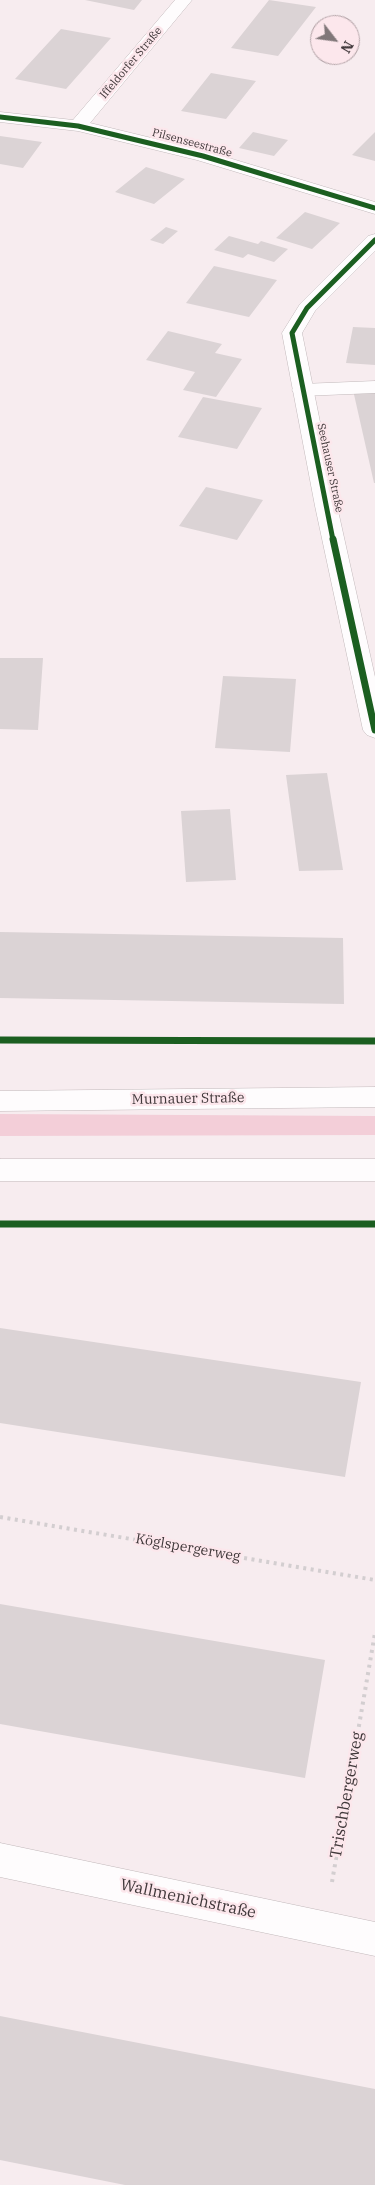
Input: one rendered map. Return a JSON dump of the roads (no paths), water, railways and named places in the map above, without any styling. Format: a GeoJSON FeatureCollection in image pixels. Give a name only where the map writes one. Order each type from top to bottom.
{"type":"FeatureCollection","features":[{"type":"Feature","properties":{"kind":"street","name":"Iffeldorfer Straße"},"geometry":{"type":"LineString","coordinates":[[78,126],[184,0]]}},
{"type":"Feature","properties":{"kind":"street","name":"Pilsenseestraße"},"geometry":{"type":"LineString","coordinates":[[0,117],[78,126],[203,156],[375,208]]}},
{"type":"Feature","properties":{"kind":"street","name":"Seehauser Straße"},"geometry":{"type":"LineString","coordinates":[[375,240],[307,308],[292,333],[326,506],[370,680],[375,730]]}},
{"type":"Feature","properties":{"kind":"street"},"geometry":{"type":"LineString","coordinates":[[302,390],[375,387]]}},
{"type":"Feature","properties":{"kind":"street","name":"Murnauer Straße"},"geometry":{"type":"LineString","coordinates":[[0,1101],[375,1097]]}},
{"type":"Feature","properties":{"kind":"street"},"geometry":{"type":"LineString","coordinates":[[0,1170],[375,1170]]}},
{"type":"Feature","properties":{"kind":"street","name":"Wallmenichstraße"},"geometry":{"type":"LineString","coordinates":[[0,1860],[375,1939]]}}]}
